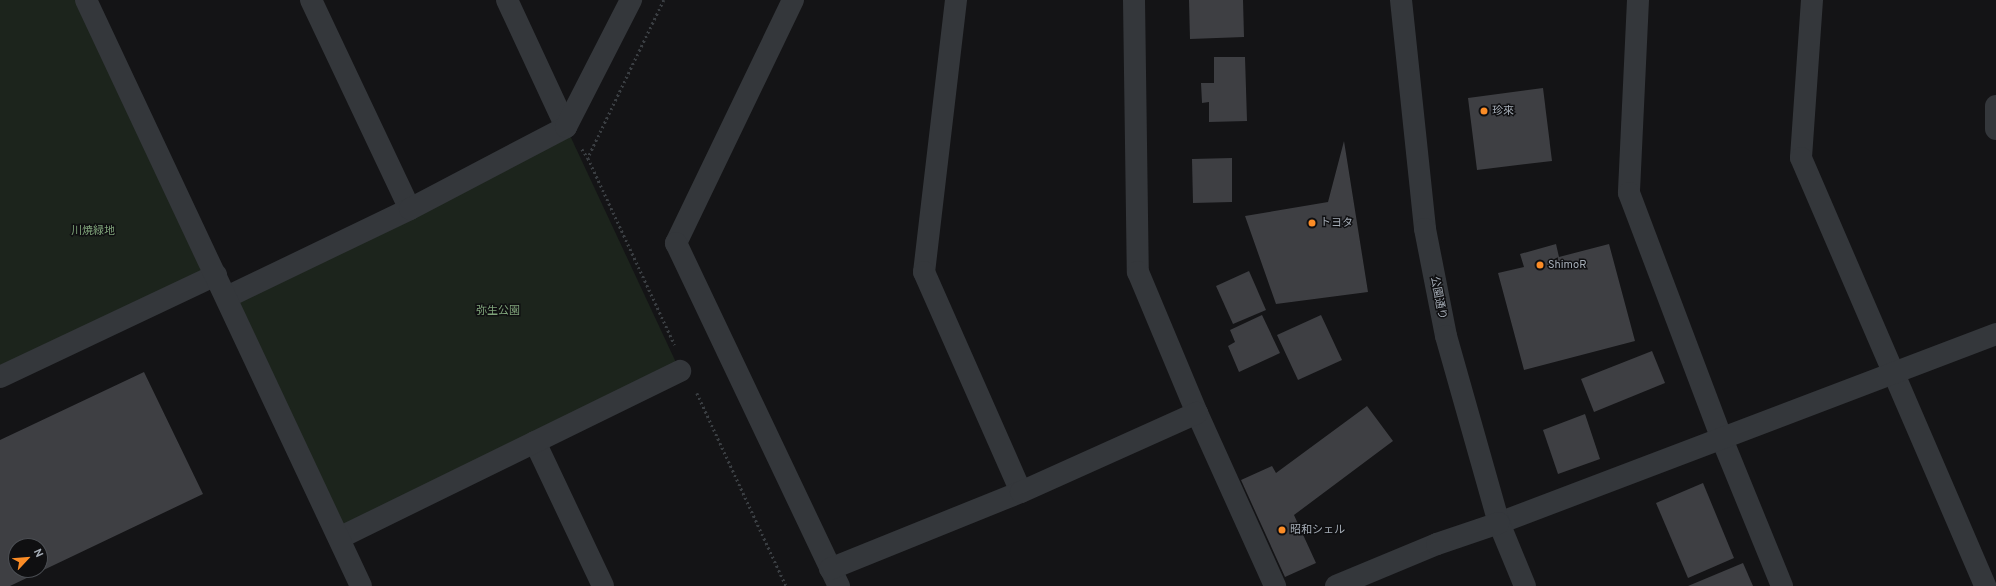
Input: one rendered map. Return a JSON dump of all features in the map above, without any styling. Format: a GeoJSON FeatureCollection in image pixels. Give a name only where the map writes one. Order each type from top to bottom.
{"type":"FeatureCollection","features":[{"type":"Feature","properties":{"kind":"street"},"geometry":{"type":"LineString","coordinates":[[86,0],[227,297],[361,586]]}},
{"type":"Feature","properties":{"kind":"street"},"geometry":{"type":"LineString","coordinates":[[311,0],[410,209]]}},
{"type":"Feature","properties":{"kind":"street"},"geometry":{"type":"LineString","coordinates":[[508,0],[566,127]]}},
{"type":"Feature","properties":{"kind":"street"},"geometry":{"type":"LineString","coordinates":[[227,297],[410,209],[566,127],[631,0]]}},
{"type":"Feature","properties":{"kind":"street"},"geometry":{"type":"LineString","coordinates":[[794,0],[676,243],[834,577],[1197,414]]}},
{"type":"Feature","properties":{"kind":"street"},"geometry":{"type":"LineString","coordinates":[[956,0],[924,272],[1022,492]]}},
{"type":"Feature","properties":{"kind":"street"},"geometry":{"type":"LineString","coordinates":[[1134,0],[1138,272],[1197,414],[1275,586]]}},
{"type":"Feature","properties":{"kind":"street","name":"公園通り"},"geometry":{"type":"LineString","coordinates":[[1401,0],[1425,229],[1446,336],[1499,523],[1525,586]]}},
{"type":"Feature","properties":{"kind":"street"},"geometry":{"type":"LineString","coordinates":[[1638,0],[1629,193],[1722,439],[1782,586]]}},
{"type":"Feature","properties":{"kind":"street"},"geometry":{"type":"LineString","coordinates":[[1812,0],[1801,158],[1985,586]]}},
{"type":"Feature","properties":{"kind":"street"},"geometry":{"type":"LineString","coordinates":[[1996,106],[1996,129]]}},
{"type":"Feature","properties":{"kind":"street"},"geometry":{"type":"LineString","coordinates":[[0,377],[216,275]]}},
{"type":"Feature","properties":{"kind":"street"},"geometry":{"type":"LineString","coordinates":[[1336,586],[1437,544],[1499,523],[1996,334]]}},
{"type":"Feature","properties":{"kind":"street"},"geometry":{"type":"LineString","coordinates":[[339,538],[680,371]]}},
{"type":"Feature","properties":{"kind":"street"},"geometry":{"type":"LineString","coordinates":[[535,442],[603,586]]}},
{"type":"Feature","properties":{"kind":"green space","name":"川焼緑地"},"geometry":{"type":"Polygon","coordinates":[[[0,0],[86,0],[216,275],[0,380],[0,0]]]}},
{"type":"Feature","properties":{"kind":"green space","name":"弥生公園"},"geometry":{"type":"Polygon","coordinates":[[[566,127],[680,371],[339,538],[227,297],[566,127]]]}},
{"type":"Feature","properties":{"kind":"building"},"geometry":{"type":"Polygon","coordinates":[[[1189,0],[1243,0],[1244,37],[1190,39],[1189,0]]]}},
{"type":"Feature","properties":{"kind":"building"},"geometry":{"type":"Polygon","coordinates":[[[1214,57],[1245,57],[1247,121],[1209,122],[1209,102],[1202,103],[1201,83],[1214,83],[1214,57]]]}},
{"type":"Feature","properties":{"kind":"building"},"geometry":{"type":"Polygon","coordinates":[[[1543,88],[1552,161],[1477,170],[1468,98],[1543,88]]]}},
{"type":"Feature","properties":{"kind":"building"},"geometry":{"type":"Polygon","coordinates":[[[1344,141],[1368,292],[1276,304],[1245,216],[1328,202],[1344,141]]]}},
{"type":"Feature","properties":{"kind":"building"},"geometry":{"type":"Polygon","coordinates":[[[1232,158],[1232,202],[1193,203],[1192,159],[1232,158]]]}},
{"type":"Feature","properties":{"kind":"building"},"geometry":{"type":"Polygon","coordinates":[[[1556,244],[1559,257],[1609,244],[1635,341],[1524,370],[1498,273],[1524,267],[1520,254],[1556,244]]]}},
{"type":"Feature","properties":{"kind":"building"},"geometry":{"type":"Polygon","coordinates":[[[1249,271],[1266,310],[1233,324],[1216,286],[1249,271]]]}},
{"type":"Feature","properties":{"kind":"building"},"geometry":{"type":"Polygon","coordinates":[[[1262,315],[1280,353],[1239,372],[1228,346],[1235,342],[1230,330],[1262,315]]]}},
{"type":"Feature","properties":{"kind":"building"},"geometry":{"type":"Polygon","coordinates":[[[1321,315],[1342,360],[1298,380],[1277,335],[1321,315]]]}},
{"type":"Feature","properties":{"kind":"building"},"geometry":{"type":"Polygon","coordinates":[[[1652,351],[1665,383],[1594,412],[1581,379],[1652,351]]]}},
{"type":"Feature","properties":{"kind":"building"},"geometry":{"type":"Polygon","coordinates":[[[144,372],[203,494],[48,568],[48,538],[8,538],[8,578],[27,578],[10,586],[0,586],[0,440],[144,372]]]}},
{"type":"Feature","properties":{"kind":"building"},"geometry":{"type":"Polygon","coordinates":[[[1367,406],[1393,441],[1294,515],[1316,563],[1285,577],[1241,480],[1272,466],[1276,473],[1367,406]]]}},
{"type":"Feature","properties":{"kind":"building"},"geometry":{"type":"Polygon","coordinates":[[[1585,414],[1600,459],[1558,474],[1543,430],[1585,414]]]}},
{"type":"Feature","properties":{"kind":"building"},"geometry":{"type":"Polygon","coordinates":[[[1703,483],[1734,558],[1688,578],[1656,503],[1703,483]]]}},
{"type":"Feature","properties":{"kind":"building"},"geometry":{"type":"Polygon","coordinates":[[[1743,563],[1753,586],[1688,586],[1743,563]]]}},
{"type":"Feature","properties":{"kind":"place","name":"珍來"},"geometry":{"type":"Point","coordinates":[1484,111]}},
{"type":"Feature","properties":{"kind":"place","name":"トヨタ"},"geometry":{"type":"Point","coordinates":[1312,223]}},
{"type":"Feature","properties":{"kind":"place","name":"ShimoR"},"geometry":{"type":"Point","coordinates":[1540,265]}},
{"type":"Feature","properties":{"kind":"place","name":"昭和シェル"},"geometry":{"type":"Point","coordinates":[1282,530]}}]}
